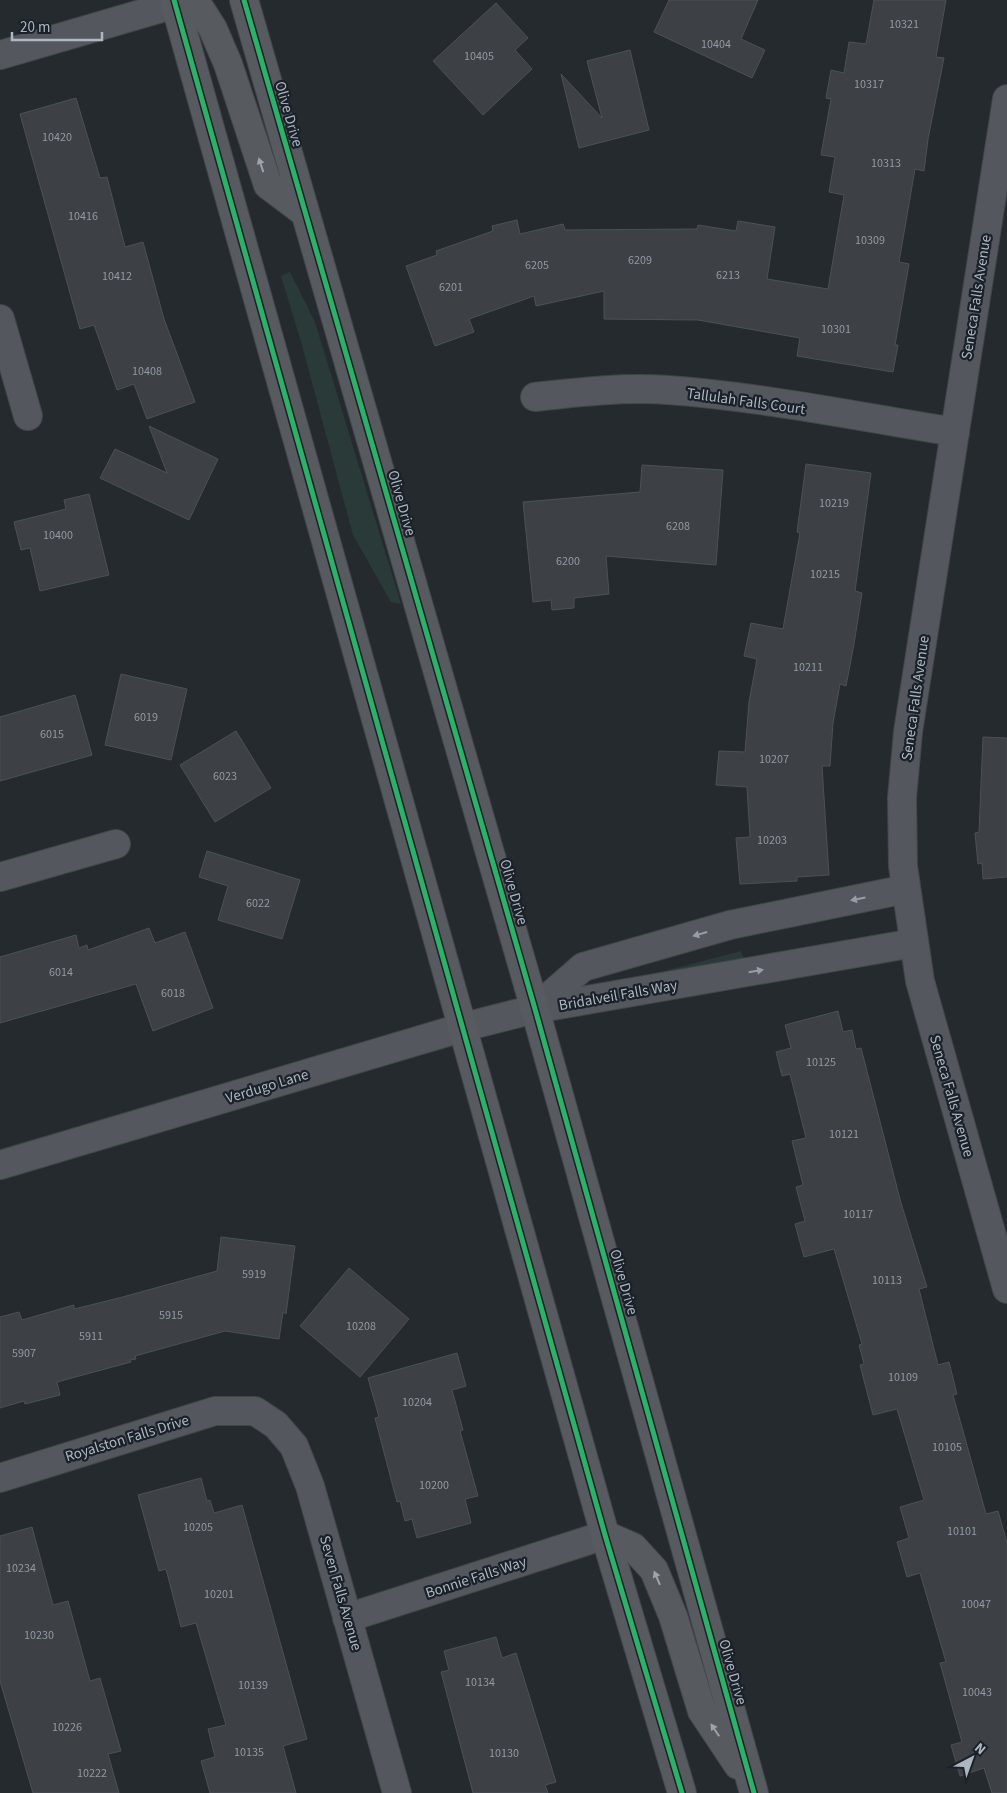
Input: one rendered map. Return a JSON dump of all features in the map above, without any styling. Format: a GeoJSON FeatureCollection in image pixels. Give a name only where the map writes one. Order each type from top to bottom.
{"type":"FeatureCollection","features":[{"type":"Feature","properties":{"kind":"main road","name":"Olive Drive"},"geometry":{"type":"LineString","coordinates":[[244,0],[535,1009],[753,1789]]}},
{"type":"Feature","properties":{"kind":"main road"},"geometry":{"type":"LineString","coordinates":[[175,2],[201,10],[214,28],[228,64],[268,185],[304,212]]}},
{"type":"Feature","properties":{"kind":"main road"},"geometry":{"type":"LineString","coordinates":[[175,2],[605,1535],[682,1793]]}},
{"type":"Feature","properties":{"kind":"main road"},"geometry":{"type":"LineString","coordinates":[[605,1535],[633,1547],[654,1570],[673,1616],[702,1711],[753,1789]]}},
{"type":"Feature","properties":{"kind":"street"},"geometry":{"type":"LineString","coordinates":[[0,55],[175,2]]}},
{"type":"Feature","properties":{"kind":"street","name":"Seneca Falls Avenue"},"geometry":{"type":"LineString","coordinates":[[1007,99],[908,732],[902,798],[903,866],[920,982],[1007,1289]]}},
{"type":"Feature","properties":{"kind":"street"},"geometry":{"type":"LineString","coordinates":[[0,320],[28,416]]}},
{"type":"Feature","properties":{"kind":"street","name":"Tallulah Falls Court"},"geometry":{"type":"LineString","coordinates":[[535,397],[599,390],[667,390],[736,398],[955,432]]}},
{"type":"Feature","properties":{"kind":"street"},"geometry":{"type":"LineString","coordinates":[[0,877],[116,844]]}},
{"type":"Feature","properties":{"kind":"street","name":"Bridalveil Falls Way"},"geometry":{"type":"LineString","coordinates":[[535,1009],[583,967],[730,925],[906,889]]}},
{"type":"Feature","properties":{"kind":"street","name":"Bridalveil Falls Way"},"geometry":{"type":"LineString","coordinates":[[535,1009],[914,943]]}},
{"type":"Feature","properties":{"kind":"street","name":"Verdugo Lane"},"geometry":{"type":"LineString","coordinates":[[0,1165],[464,1028],[535,1009]]}},
{"type":"Feature","properties":{"kind":"street","name":"Royalston Falls Drive"},"geometry":{"type":"LineString","coordinates":[[0,1478],[215,1411],[255,1411]]}},
{"type":"Feature","properties":{"kind":"street","name":"Seven Falls Avenue"},"geometry":{"type":"LineString","coordinates":[[255,1411],[276,1425],[294,1446],[310,1486],[397,1793]]}},
{"type":"Feature","properties":{"kind":"street","name":"Bonnie Falls Way"},"geometry":{"type":"LineString","coordinates":[[347,1618],[605,1535]]}},
{"type":"Feature","properties":{"kind":"shaded area"},"geometry":{"type":"Polygon","coordinates":[[[290,272],[315,322],[401,604],[391,602],[353,535],[302,345],[281,276],[290,272]]]}},
{"type":"Feature","properties":{"kind":"shaded area"},"geometry":{"type":"Polygon","coordinates":[[[741,951],[744,960],[630,980],[741,951]]]}},
{"type":"Feature","properties":{"kind":"building"},"geometry":{"type":"Polygon","coordinates":[[[669,0],[758,0],[741,39],[765,50],[752,78],[654,32],[669,0]]]}},
{"type":"Feature","properties":{"kind":"building"},"geometry":{"type":"Polygon","coordinates":[[[874,0],[946,0],[936,57],[944,58],[928,139],[924,171],[915,169],[899,262],[909,264],[895,345],[898,345],[893,372],[797,356],[800,338],[698,320],[604,319],[604,291],[536,306],[534,296],[469,319],[474,332],[435,346],[406,266],[437,255],[436,251],[493,231],[492,226],[517,220],[520,234],[563,224],[565,230],[697,229],[698,225],[736,231],[738,221],[775,227],[767,279],[828,289],[844,195],[829,192],[835,157],[821,155],[831,99],[826,98],[831,70],[844,73],[849,42],[866,44],[874,0]]]}},
{"type":"Feature","properties":{"kind":"building"},"geometry":{"type":"Polygon","coordinates":[[[496,3],[528,38],[515,50],[532,69],[483,115],[433,61],[496,3]]]}},
{"type":"Feature","properties":{"kind":"building"},"geometry":{"type":"Polygon","coordinates":[[[630,50],[649,130],[579,148],[561,74],[602,118],[587,61],[630,50]]]}},
{"type":"Feature","properties":{"kind":"building"},"geometry":{"type":"Polygon","coordinates":[[[76,98],[100,178],[107,177],[125,247],[143,242],[164,319],[195,402],[147,419],[134,384],[117,390],[94,325],[80,329],[20,114],[76,98]]]}},
{"type":"Feature","properties":{"kind":"building"},"geometry":{"type":"Polygon","coordinates":[[[149,426],[218,459],[189,520],[100,478],[115,449],[167,473],[149,426]]]}},
{"type":"Feature","properties":{"kind":"building"},"geometry":{"type":"Polygon","coordinates":[[[806,464],[871,473],[855,591],[862,593],[854,644],[846,686],[840,684],[833,723],[830,766],[822,766],[829,875],[797,877],[797,881],[740,884],[736,838],[750,837],[747,787],[716,785],[719,751],[745,752],[749,702],[757,659],[744,656],[751,623],[783,629],[800,533],[797,532],[806,464]]]}},
{"type":"Feature","properties":{"kind":"building"},"geometry":{"type":"Polygon","coordinates":[[[642,465],[723,470],[716,565],[606,556],[609,594],[574,598],[574,608],[552,610],[551,600],[533,602],[523,502],[640,492],[642,465]]]}},
{"type":"Feature","properties":{"kind":"building"},"geometry":{"type":"Polygon","coordinates":[[[89,494],[109,575],[40,591],[30,548],[21,550],[14,522],[66,509],[64,500],[89,494]]]}},
{"type":"Feature","properties":{"kind":"building"},"geometry":{"type":"Polygon","coordinates":[[[121,674],[187,689],[171,760],[105,745],[121,674]]]}},
{"type":"Feature","properties":{"kind":"building"},"geometry":{"type":"Polygon","coordinates":[[[75,695],[92,755],[0,781],[0,717],[75,695]]]}},
{"type":"Feature","properties":{"kind":"building"},"geometry":{"type":"Polygon","coordinates":[[[236,731],[271,788],[215,822],[180,765],[236,731]]]}},
{"type":"Feature","properties":{"kind":"building"},"geometry":{"type":"Polygon","coordinates":[[[983,737],[1007,738],[1007,877],[983,879],[982,863],[978,864],[975,833],[979,832],[983,737]]]}},
{"type":"Feature","properties":{"kind":"building"},"geometry":{"type":"Polygon","coordinates":[[[207,851],[300,880],[282,939],[218,920],[228,886],[199,877],[207,851]]]}},
{"type":"Feature","properties":{"kind":"building"},"geometry":{"type":"Polygon","coordinates":[[[149,928],[155,943],[185,932],[213,1008],[153,1031],[136,984],[0,1023],[0,957],[76,935],[79,948],[87,945],[88,950],[149,928]]]}},
{"type":"Feature","properties":{"kind":"building"},"geometry":{"type":"Polygon","coordinates":[[[838,1011],[843,1032],[852,1030],[856,1049],[861,1048],[901,1203],[927,1287],[919,1289],[938,1365],[949,1362],[957,1394],[953,1395],[986,1514],[998,1511],[1007,1543],[1007,1793],[992,1793],[984,1768],[960,1776],[951,1745],[962,1742],[940,1663],[946,1662],[920,1573],[907,1577],[897,1542],[909,1538],[900,1507],[924,1500],[897,1409],[873,1415],[860,1365],[864,1364],[859,1345],[862,1344],[834,1249],[804,1257],[795,1224],[805,1221],[796,1187],[803,1185],[792,1141],[806,1138],[790,1074],[782,1076],[776,1052],[791,1048],[785,1025],[838,1011]]]}},
{"type":"Feature","properties":{"kind":"building"},"geometry":{"type":"Polygon","coordinates":[[[221,1237],[295,1246],[286,1314],[283,1312],[279,1339],[225,1331],[135,1356],[136,1359],[130,1360],[131,1362],[57,1382],[60,1395],[25,1404],[24,1401],[0,1408],[0,1317],[19,1312],[22,1320],[74,1305],[74,1309],[217,1271],[221,1237]]]}},
{"type":"Feature","properties":{"kind":"building"},"geometry":{"type":"Polygon","coordinates":[[[349,1268],[409,1319],[360,1377],[300,1326],[349,1268]]]}},
{"type":"Feature","properties":{"kind":"building"},"geometry":{"type":"Polygon","coordinates":[[[457,1353],[466,1386],[452,1390],[463,1430],[460,1431],[478,1496],[465,1499],[471,1523],[417,1538],[412,1519],[405,1521],[400,1501],[397,1502],[375,1418],[379,1417],[368,1378],[457,1353]]]}},
{"type":"Feature","properties":{"kind":"building"},"geometry":{"type":"Polygon","coordinates":[[[201,1478],[207,1501],[210,1500],[214,1513],[242,1505],[307,1739],[283,1746],[296,1793],[210,1793],[201,1761],[215,1757],[208,1729],[226,1725],[196,1623],[181,1627],[166,1569],[159,1571],[138,1495],[201,1478]]]}},
{"type":"Feature","properties":{"kind":"building"},"geometry":{"type":"Polygon","coordinates":[[[32,1527],[53,1605],[68,1601],[90,1681],[100,1678],[121,1751],[108,1754],[119,1793],[33,1793],[0,1681],[0,1536],[32,1527]]]}},
{"type":"Feature","properties":{"kind":"building"},"geometry":{"type":"Polygon","coordinates":[[[496,1637],[502,1658],[516,1653],[556,1782],[545,1785],[548,1793],[473,1793],[441,1672],[449,1670],[444,1651],[496,1637]]]}},
{"type":"Feature","properties":{"kind":"cycle path"},"geometry":{"type":"LineString","coordinates":[[174,0],[605,1535],[682,1793]]}},
{"type":"Feature","properties":{"kind":"cycle path"},"geometry":{"type":"LineString","coordinates":[[244,0],[535,1009],[754,1793]]}}]}
